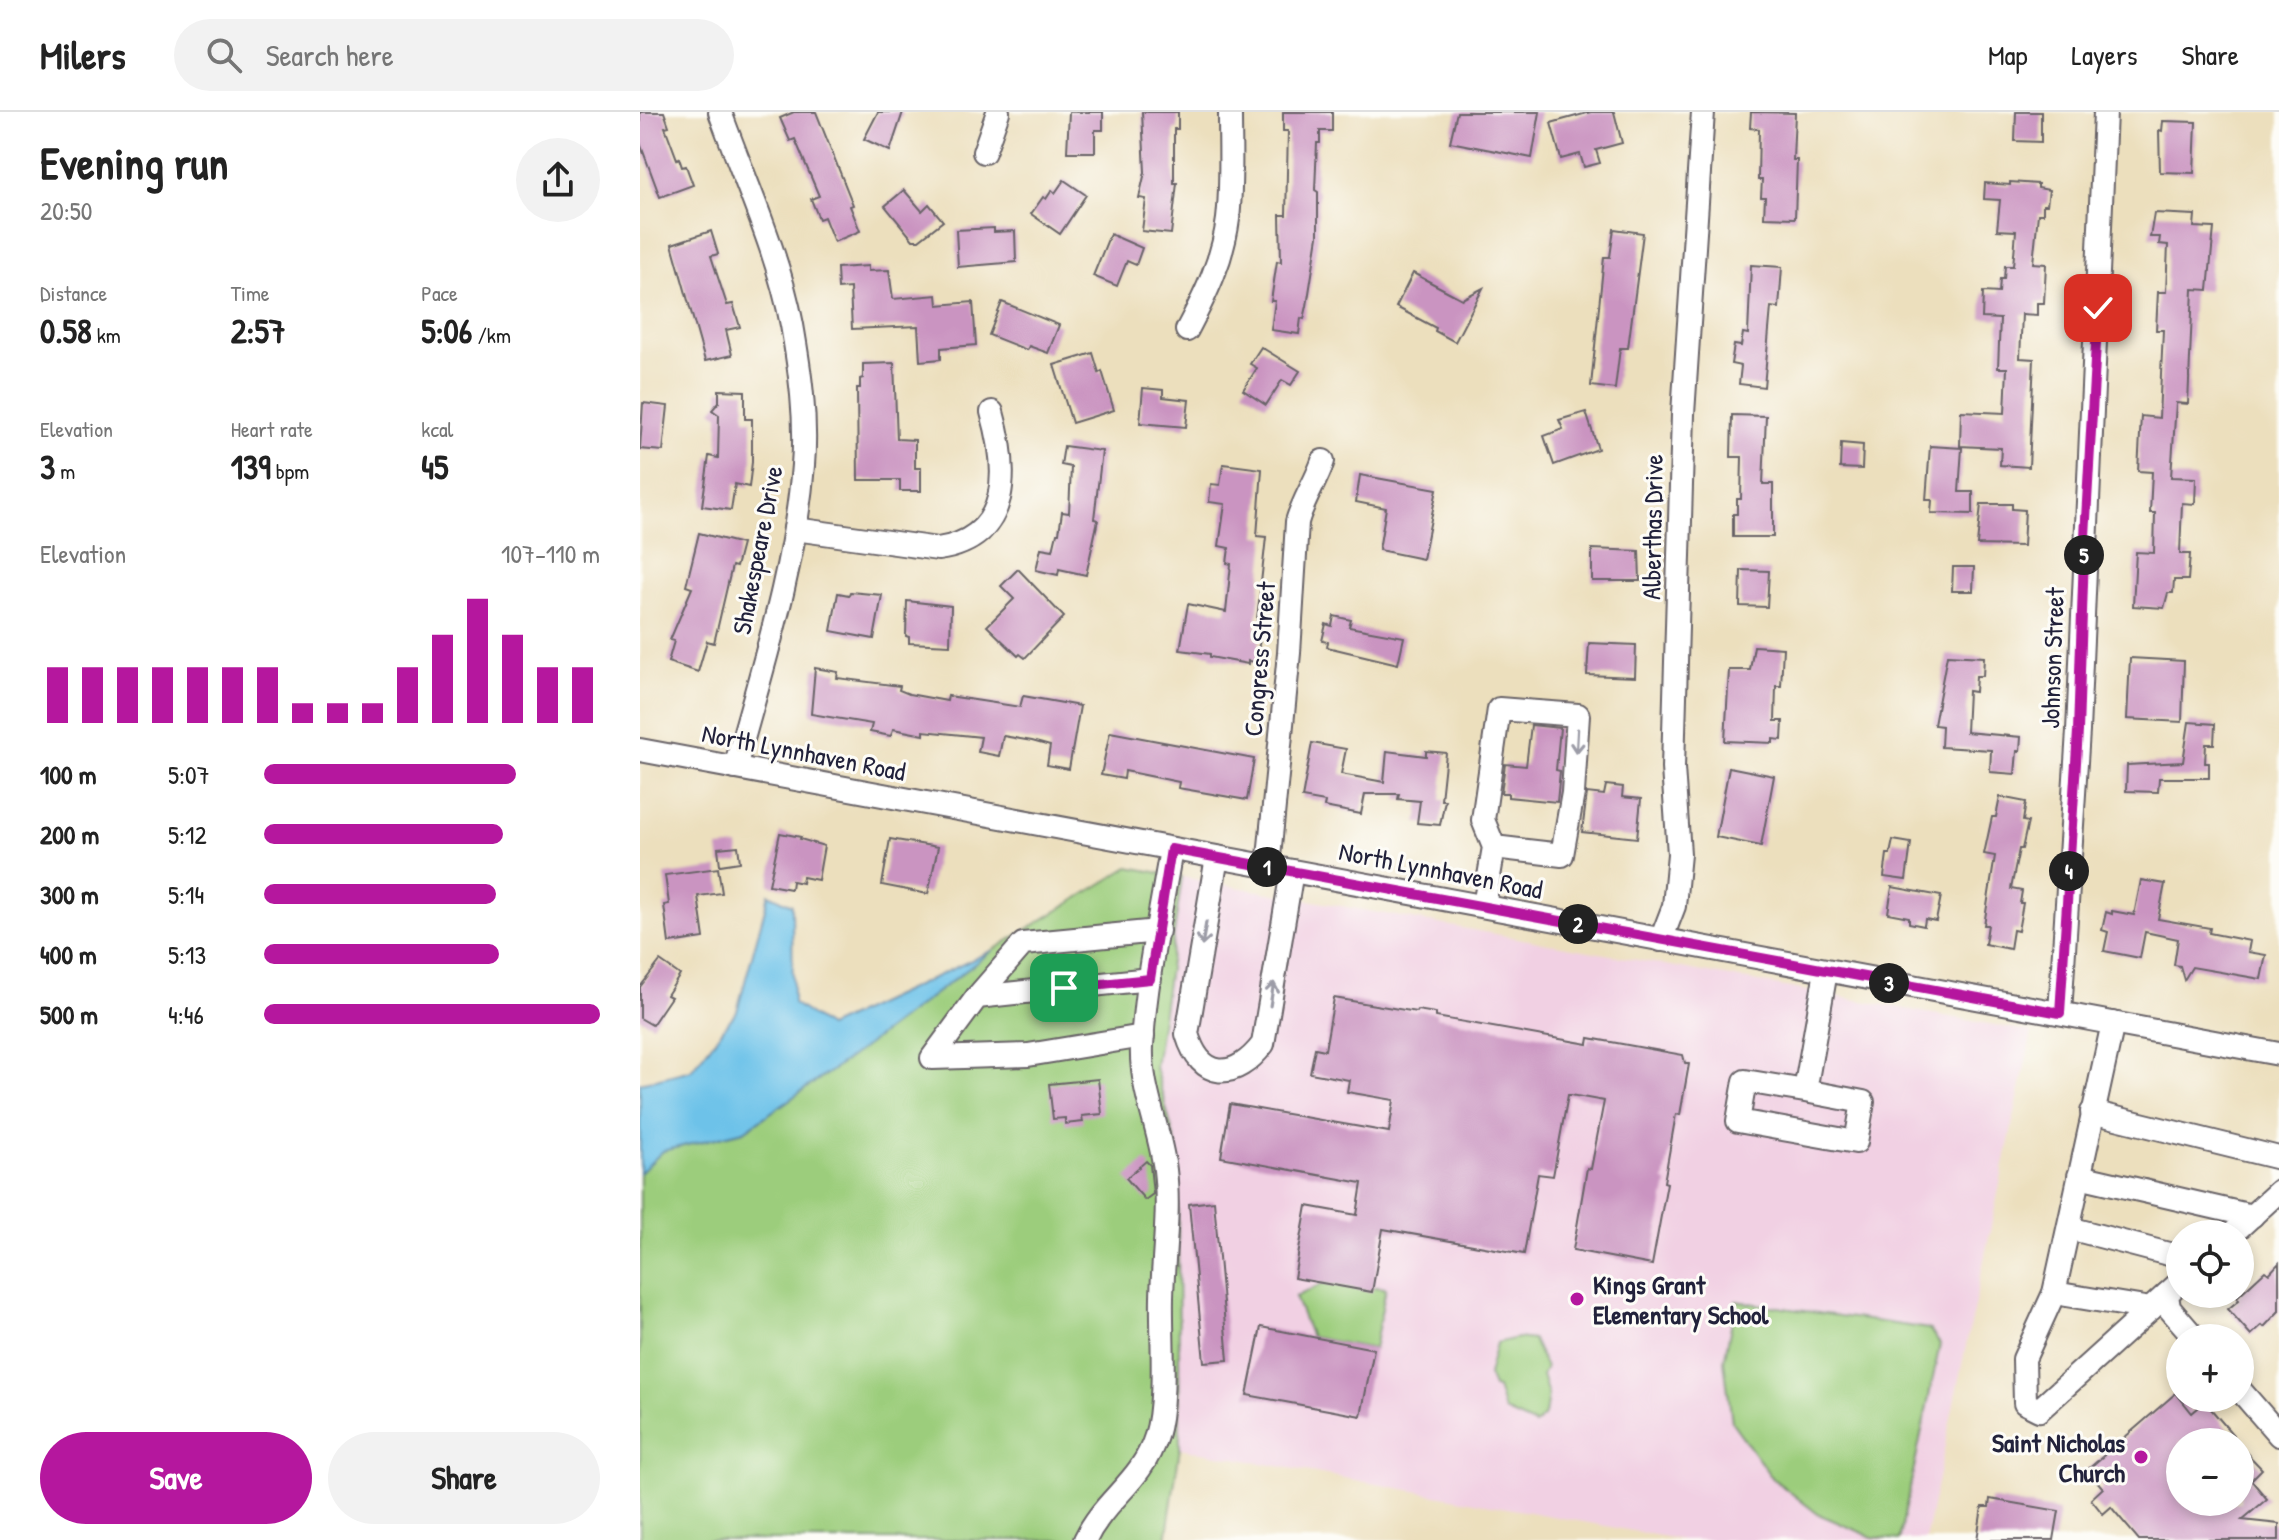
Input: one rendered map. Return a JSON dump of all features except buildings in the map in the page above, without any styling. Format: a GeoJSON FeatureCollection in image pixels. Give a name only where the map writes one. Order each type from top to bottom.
{"type":"FeatureCollection","features":[{"type":"Feature","properties":{"kind":"street","name":"Shakespeare Drive"},"geometry":{"type":"LineString","coordinates":[[720,112],[776,265],[791,323],[800,377],[804,431],[795,529],[780,604],[735,768]]}},
{"type":"Feature","properties":{"kind":"street"},"geometry":{"type":"LineString","coordinates":[[984,152],[998,112]]}},
{"type":"Feature","properties":{"kind":"street"},"geometry":{"type":"LineString","coordinates":[[1187,330],[1208,290],[1221,254],[1228,217],[1230,112]]}},
{"type":"Feature","properties":{"kind":"street","name":"Alberthas Drive"},"geometry":{"type":"LineString","coordinates":[[1661,940],[1674,906],[1679,854],[1673,768],[1683,414],[1703,112]]}},
{"type":"Feature","properties":{"kind":"street","name":"Johnson Street"},"geometry":{"type":"LineString","coordinates":[[2060,1013],[2078,731],[2105,112]]}},
{"type":"Feature","properties":{"kind":"street"},"geometry":{"type":"LineString","coordinates":[[795,529],[938,549],[956,546],[975,537],[988,525],[997,510],[1001,492],[1003,459],[992,412]]}},
{"type":"Feature","properties":{"kind":"street","name":"Congress Street"},"geometry":{"type":"LineString","coordinates":[[1268,867],[1289,653],[1297,522],[1323,461]]}},
{"type":"Feature","properties":{"kind":"street"},"geometry":{"type":"LineString","coordinates":[[1484,906],[1494,847],[1483,820],[1499,709],[1578,715],[1573,793],[1562,855],[1494,847]]}},
{"type":"Feature","properties":{"kind":"street","name":"North Lynnhaven Road"},"geometry":{"type":"LineString","coordinates":[[640,750],[2279,1054]]}},
{"type":"Feature","properties":{"kind":"street"},"geometry":{"type":"LineString","coordinates":[[1085,1540],[1103,1512],[1132,1483],[1146,1462],[1157,1434],[1162,1387],[1165,1173],[1159,1133],[1144,1084],[1143,1036],[1171,849]]}},
{"type":"Feature","properties":{"kind":"street"},"geometry":{"type":"LineString","coordinates":[[1217,857],[1187,1034],[1192,1050],[1202,1064],[1216,1071],[1229,1071],[1245,1063],[1263,1044],[1292,871]]}},
{"type":"Feature","properties":{"kind":"street"},"geometry":{"type":"LineString","coordinates":[[1143,1036],[1028,1055],[932,1058],[977,997],[1023,944],[1158,931]]}},
{"type":"Feature","properties":{"kind":"street"},"geometry":{"type":"LineString","coordinates":[[1805,1091],[1826,971]]}},
{"type":"Feature","properties":{"kind":"street"},"geometry":{"type":"LineString","coordinates":[[977,997],[1150,979]]}},
{"type":"Feature","properties":{"kind":"street"},"geometry":{"type":"LineString","coordinates":[[2113,1023],[2054,1293],[2024,1359],[2025,1403],[2039,1410],[2166,1295]]}},
{"type":"Feature","properties":{"kind":"street"},"geometry":{"type":"LineString","coordinates":[[1745,1081],[1805,1091],[1863,1102],[1856,1142],[1738,1121],[1745,1081]]}},
{"type":"Feature","properties":{"kind":"street"},"geometry":{"type":"LineString","coordinates":[[2092,1112],[2279,1158]]}},
{"type":"Feature","properties":{"kind":"street"},"geometry":{"type":"LineString","coordinates":[[2079,1176],[2252,1216]]}},
{"type":"Feature","properties":{"kind":"street"},"geometry":{"type":"LineString","coordinates":[[2248,1220],[2279,1191]]}},
{"type":"Feature","properties":{"kind":"street"},"geometry":{"type":"LineString","coordinates":[[2069,1228],[2166,1253]]}},
{"type":"Feature","properties":{"kind":"street"},"geometry":{"type":"LineString","coordinates":[[2054,1293],[2166,1295]]}},
{"type":"Feature","properties":{"kind":"street"},"geometry":{"type":"LineString","coordinates":[[2169,1308],[2183,1324]]}},
{"type":"Feature","properties":{"kind":"street"},"geometry":{"type":"LineString","coordinates":[[2254,1406],[2279,1435]]}},
{"type":"Feature","properties":{"kind":"shaded area","name":"Kings Grant Elementary School"},"geometry":{"type":"Polygon","coordinates":[[[1182,877],[2032,1032],[1925,1540],[1682,1540],[1180,1448],[1177,1149],[1155,1067],[1182,877]]]}},
{"type":"Feature","properties":{"kind":"green space"},"geometry":{"type":"Polygon","coordinates":[[[1129,867],[1182,877],[1155,1067],[1177,1149],[1180,1448],[1166,1540],[640,1540],[640,1173],[662,1151],[744,1131],[851,1057],[993,950],[1129,867]]]}},
{"type":"Feature","properties":{"kind":"green space"},"geometry":{"type":"Polygon","coordinates":[[[1324,1283],[1386,1288],[1374,1349],[1311,1337],[1295,1297],[1324,1283]]]}},
{"type":"Feature","properties":{"kind":"green space"},"geometry":{"type":"Polygon","coordinates":[[[1736,1301],[1929,1329],[1940,1344],[1899,1540],[1872,1537],[1818,1514],[1772,1478],[1732,1422],[1724,1361],[1736,1301]]]}},
{"type":"Feature","properties":{"kind":"green space"},"geometry":{"type":"Polygon","coordinates":[[[1517,1338],[1533,1340],[1546,1368],[1542,1375],[1548,1395],[1545,1415],[1535,1425],[1504,1411],[1497,1388],[1493,1387],[1488,1375],[1496,1343],[1517,1338]]]}},
{"type":"Feature","properties":{"kind":"water"},"geometry":{"type":"Polygon","coordinates":[[[769,894],[792,905],[793,1003],[828,1027],[993,950],[851,1057],[744,1131],[663,1151],[640,1173],[640,1083],[691,1070],[737,1011],[769,894]]]}},
{"type":"Feature","properties":{"kind":"place","name":"Kings Grant Elementary School"},"geometry":{"type":"Point","coordinates":[1577,1299]}},
{"type":"Feature","properties":{"kind":"place","name":"Saint Nicholas Church"},"geometry":{"type":"Point","coordinates":[2141,1457]}},
{"type":"Feature","properties":{"kind":"route"},"geometry":{"type":"LineString","coordinates":[[1064,988],[1150,979],[1171,849],[2060,1013],[2078,731],[2098,308]]}}]}
